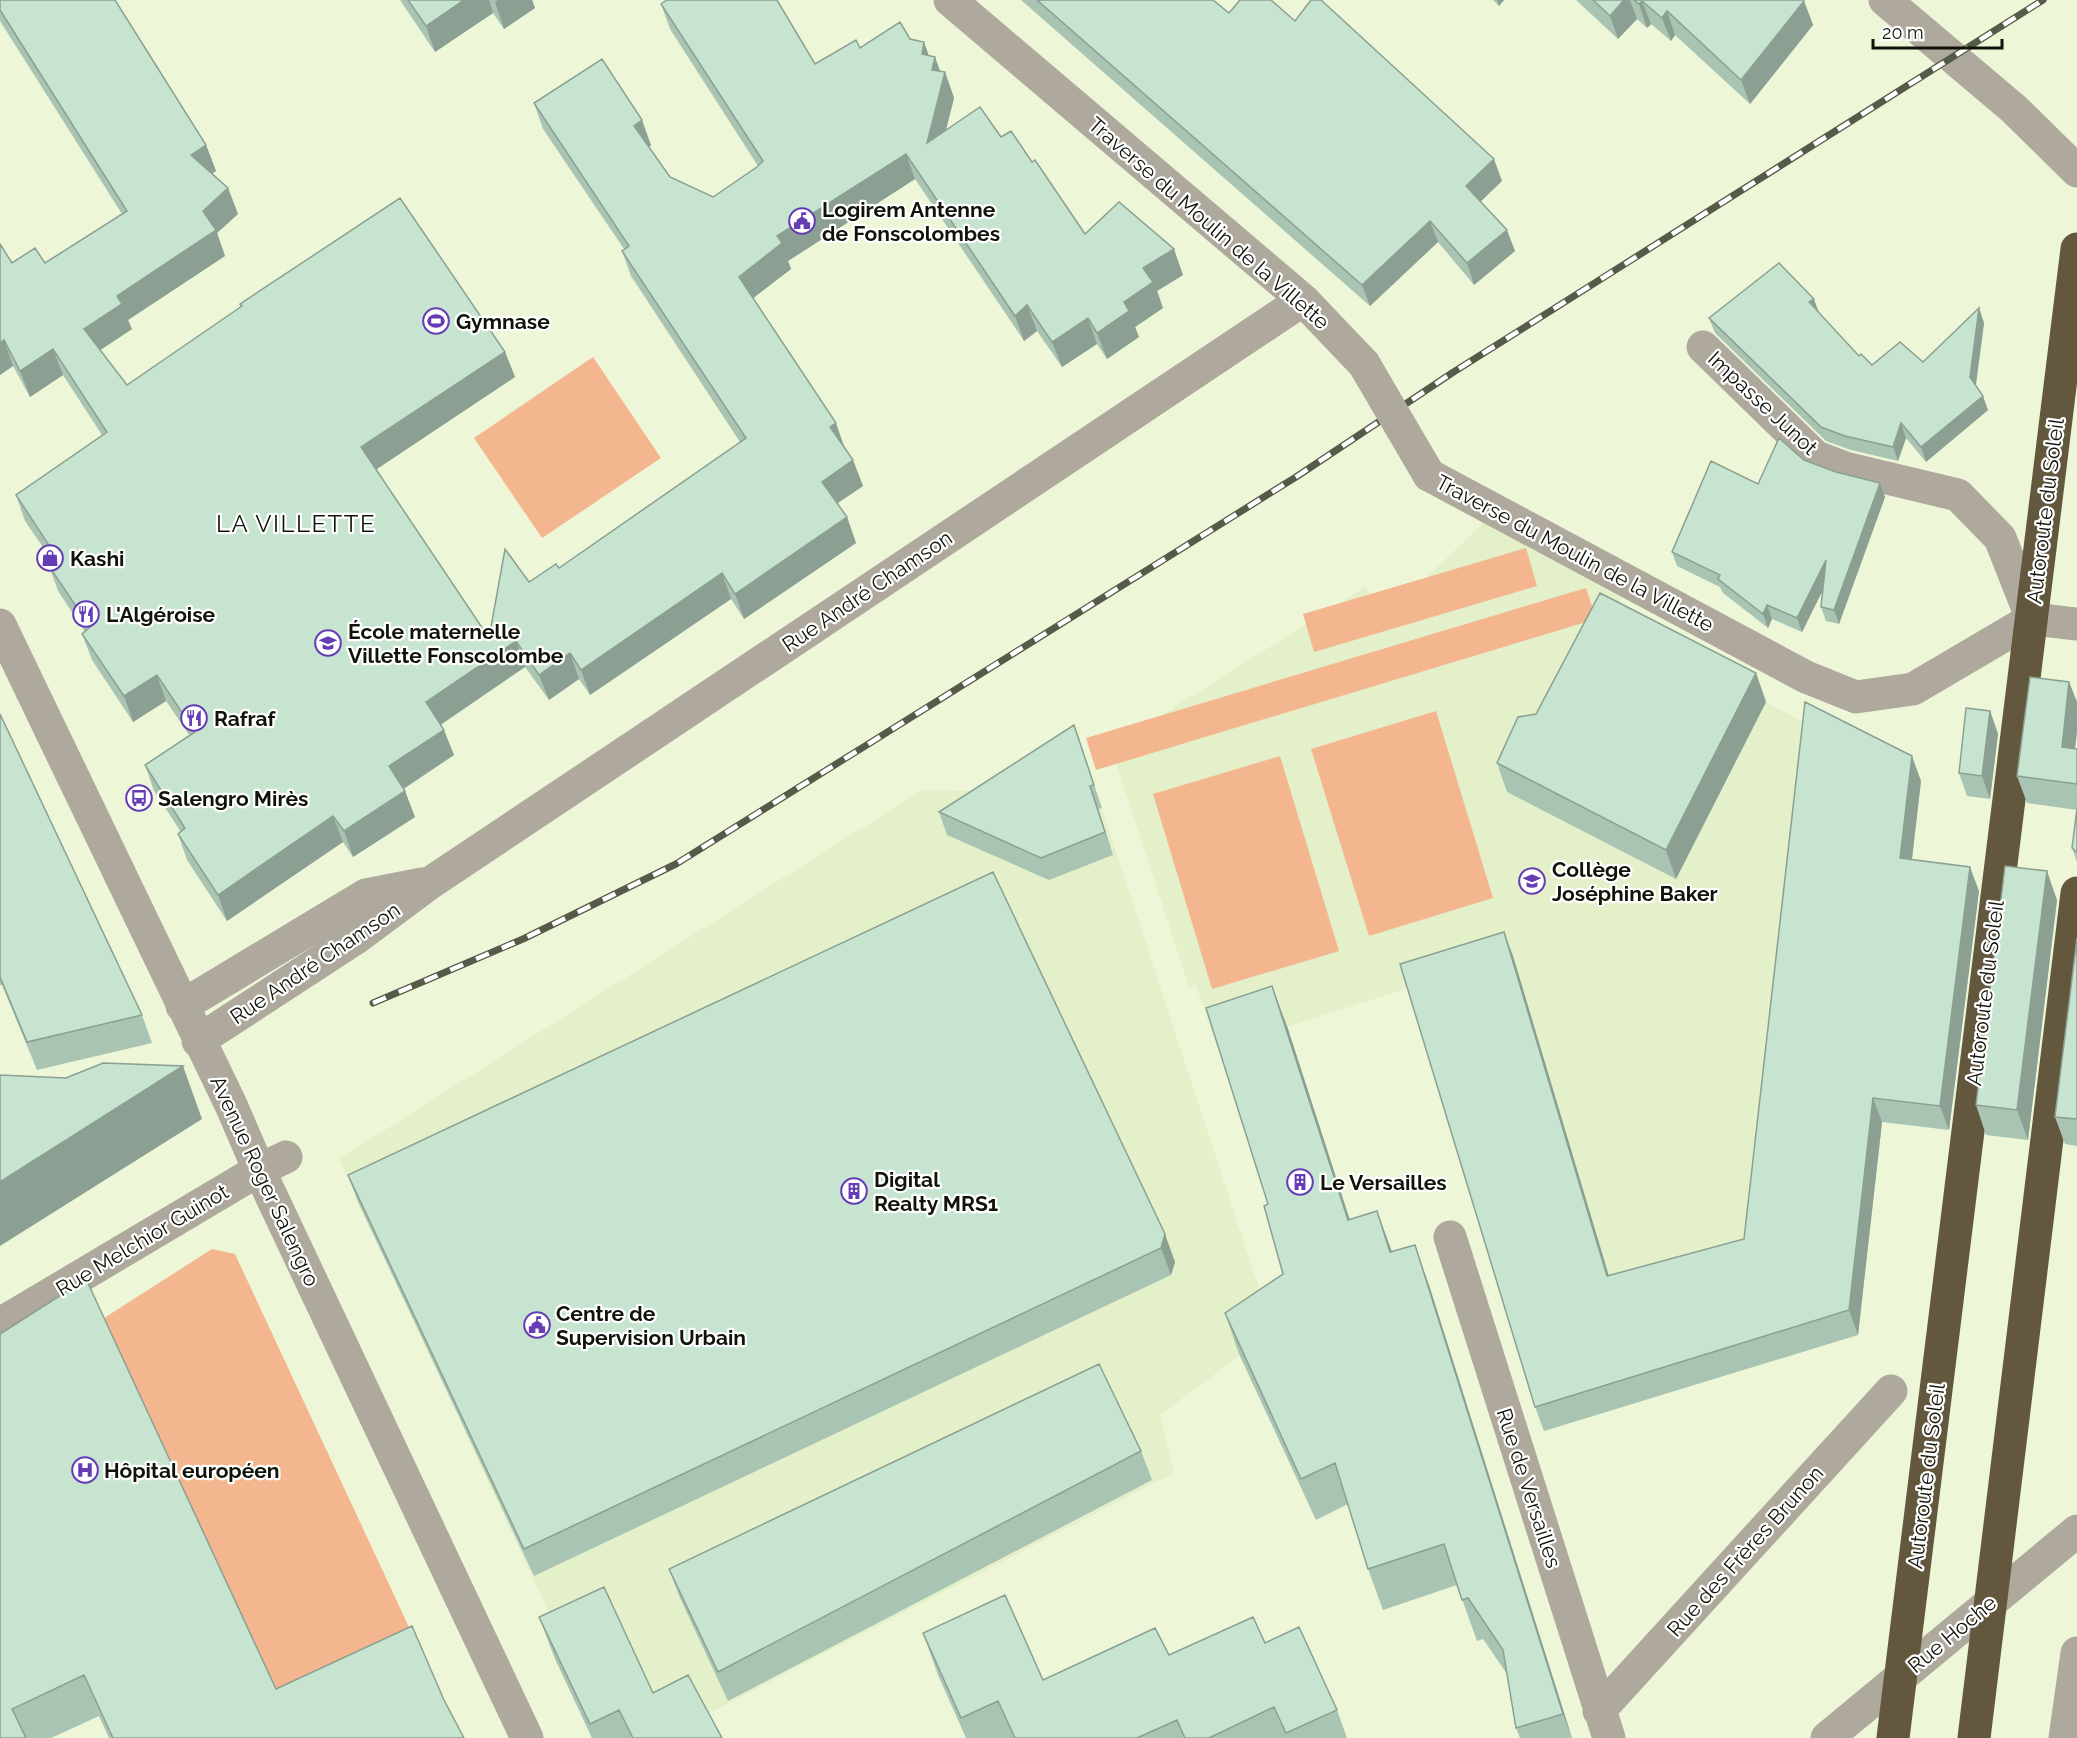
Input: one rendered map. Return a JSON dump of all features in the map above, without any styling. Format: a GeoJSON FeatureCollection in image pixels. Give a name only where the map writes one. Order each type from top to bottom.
{"type":"FeatureCollection","features":[{"type":"Feature","properties":{"kind":"highway","name":"Autoroute du Soleil"},"geometry":{"type":"LineString","coordinates":[[1893,1738],[2077,249]]}},
{"type":"Feature","properties":{"kind":"highway"},"geometry":{"type":"LineString","coordinates":[[1974,1738],[2077,892]]}},
{"type":"Feature","properties":{"kind":"street","name":"Traverse du Moulin de la Villette"},"geometry":{"type":"LineString","coordinates":[[950,0],[1303,300],[1364,364],[1429,476],[1806,677],[1856,698],[1913,689],[2032,619]]}},
{"type":"Feature","properties":{"kind":"street"},"geometry":{"type":"LineString","coordinates":[[1885,0],[2014,109],[2077,171]]}},
{"type":"Feature","properties":{"kind":"street","name":"Rue André Chamson"},"geometry":{"type":"LineString","coordinates":[[198,1041],[356,938],[430,883],[1303,300]]}},
{"type":"Feature","properties":{"kind":"street","name":"Impasse Junot"},"geometry":{"type":"LineString","coordinates":[[1703,347],[1816,457],[1845,468],[1958,495],[2001,538],[2032,619]]}},
{"type":"Feature","properties":{"kind":"street"},"geometry":{"type":"LineString","coordinates":[[2032,619],[2077,624]]}},
{"type":"Feature","properties":{"kind":"street","name":"Avenue Roger Salengro"},"geometry":{"type":"LineString","coordinates":[[0,625],[198,1041],[231,1105],[272,1164],[527,1738]]}},
{"type":"Feature","properties":{"kind":"street","name":"Rue André Chamson"},"geometry":{"type":"LineString","coordinates":[[182,1006],[366,895],[430,883]]}},
{"type":"Feature","properties":{"kind":"street","name":"Rue Melchior Guinot"},"geometry":{"type":"LineString","coordinates":[[0,1324],[272,1164]]}},
{"type":"Feature","properties":{"kind":"street","name":"Rue de Versailles"},"geometry":{"type":"LineString","coordinates":[[1450,1237],[1604,1724]]}},
{"type":"Feature","properties":{"kind":"street","name":"Rue des Frères Brunon"},"geometry":{"type":"LineString","coordinates":[[1604,1724],[1891,1391]]}},
{"type":"Feature","properties":{"kind":"street","name":"Rue Hoche"},"geometry":{"type":"LineString","coordinates":[[1827,1738],[2077,1531]]}},
{"type":"Feature","properties":{"kind":"street"},"geometry":{"type":"LineString","coordinates":[[2065,1738],[2077,1653]]}},
{"type":"Feature","properties":{"kind":"shaded area"},"geometry":{"type":"Polygon","coordinates":[[[593,357],[661,458],[542,538],[474,438],[593,357]]]}},
{"type":"Feature","properties":{"kind":"shaded area","name":"Collège Joséphine Baker"},"geometry":{"type":"Polygon","coordinates":[[[1486,520],[1626,591],[1611,622],[1814,727],[1921,778],[1858,1335],[1544,1431],[1409,988],[1217,1049],[1196,985],[1189,987],[1111,747],[1365,587],[1391,612],[1486,520]]]}},
{"type":"Feature","properties":{"kind":"shaded area"},"geometry":{"type":"Polygon","coordinates":[[[1526,548],[1537,586],[1314,652],[1303,614],[1526,548]]]}},
{"type":"Feature","properties":{"kind":"shaded area"},"geometry":{"type":"Polygon","coordinates":[[[1586,588],[1596,619],[1096,770],[1086,738],[1586,588]]]}},
{"type":"Feature","properties":{"kind":"shaded area"},"geometry":{"type":"Polygon","coordinates":[[[1436,711],[1493,898],[1369,936],[1311,749],[1436,711]]]}},
{"type":"Feature","properties":{"kind":"shaded area"},"geometry":{"type":"Polygon","coordinates":[[[1082,748],[1273,1331],[1160,1415],[1174,1473],[661,1738],[592,1738],[555,1658],[567,1652],[339,1159],[922,790],[1007,791],[1010,795],[1082,748]]]}},
{"type":"Feature","properties":{"kind":"shaded area"},"geometry":{"type":"Polygon","coordinates":[[[1280,756],[1339,951],[1212,989],[1153,794],[1280,756]]]}},
{"type":"Feature","properties":{"kind":"shaded area"},"geometry":{"type":"Polygon","coordinates":[[[212,1249],[235,1254],[415,1640],[291,1730],[101,1320],[212,1249]]]}},
{"type":"Feature","properties":{"kind":"building"},"geometry":{"type":"Polygon","coordinates":[[[0,0],[115,0],[206,145],[191,155],[228,188],[203,211],[216,230],[117,296],[122,304],[84,329],[127,385],[242,306],[240,304],[400,198],[505,352],[361,447],[489,638],[505,549],[529,582],[556,564],[559,568],[746,438],[622,251],[629,246],[534,103],[602,59],[642,120],[634,126],[670,177],[713,197],[757,167],[763,161],[661,4],[667,0],[777,0],[815,64],[856,40],[860,48],[900,22],[910,39],[924,42],[922,54],[935,57],[932,70],[945,72],[927,143],[980,107],[1001,137],[1011,131],[1032,162],[1035,160],[1085,234],[1119,202],[1174,249],[1143,268],[1153,282],[1124,302],[1129,311],[1097,333],[1088,318],[1052,342],[1027,305],[1015,316],[906,154],[777,236],[782,243],[739,277],[836,423],[830,427],[853,460],[822,482],[847,517],[735,594],[722,573],[581,670],[570,653],[539,675],[516,641],[426,702],[444,730],[389,766],[405,791],[344,831],[333,816],[218,895],[178,834],[185,828],[145,765],[195,732],[157,675],[124,696],[82,634],[90,627],[49,566],[58,559],[16,495],[107,432],[53,349],[20,371],[4,340],[0,343],[0,244],[12,263],[35,248],[45,263],[127,211],[0,10],[0,0]]]}},
{"type":"Feature","properties":{"kind":"building"},"geometry":{"type":"Polygon","coordinates":[[[408,0],[464,0],[426,26],[408,0]]]}},
{"type":"Feature","properties":{"kind":"building"},"geometry":{"type":"Polygon","coordinates":[[[1037,0],[1213,0],[1229,13],[1240,0],[1271,0],[1295,21],[1311,0],[1321,0],[1494,159],[1466,186],[1507,230],[1467,263],[1430,221],[1362,285],[1037,0]]]}},
{"type":"Feature","properties":{"kind":"building"},"geometry":{"type":"Polygon","coordinates":[[[1593,0],[1624,0],[1610,16],[1593,0]]]}},
{"type":"Feature","properties":{"kind":"building"},"geometry":{"type":"Polygon","coordinates":[[[1634,0],[1804,1],[1741,80],[1667,11],[1662,18],[1642,1],[1639,4],[1634,0]]]}},
{"type":"Feature","properties":{"kind":"building"},"geometry":{"type":"Polygon","coordinates":[[[1779,263],[1814,299],[1809,302],[1859,356],[1861,354],[1872,365],[1900,342],[1923,362],[1979,308],[1970,377],[1983,396],[1921,447],[1901,423],[1893,447],[1845,436],[1821,427],[1709,318],[1779,263]]]}},
{"type":"Feature","properties":{"kind":"building"},"geometry":{"type":"Polygon","coordinates":[[[1779,438],[1804,460],[1836,472],[1880,483],[1834,610],[1821,607],[1826,560],[1797,618],[1767,605],[1763,614],[1718,579],[1720,575],[1672,552],[1711,461],[1758,484],[1779,438]]]}},
{"type":"Feature","properties":{"kind":"building"},"geometry":{"type":"Polygon","coordinates":[[[1600,593],[1756,673],[1666,850],[1497,763],[1518,717],[1536,714],[1600,593]]]}},
{"type":"Feature","properties":{"kind":"building"},"geometry":{"type":"Polygon","coordinates":[[[2030,677],[2069,682],[2062,747],[2077,749],[2077,784],[2017,776],[2030,677]]]}},
{"type":"Feature","properties":{"kind":"building"},"geometry":{"type":"Polygon","coordinates":[[[1805,702],[1912,756],[1900,858],[1970,867],[1940,1106],[1873,1098],[1849,1310],[1535,1407],[1400,964],[1504,932],[1607,1276],[1744,1239],[1805,702]]]}},
{"type":"Feature","properties":{"kind":"building"},"geometry":{"type":"Polygon","coordinates":[[[1966,708],[1990,711],[1982,776],[1959,773],[1966,708]]]}},
{"type":"Feature","properties":{"kind":"building"},"geometry":{"type":"Polygon","coordinates":[[[0,714],[142,1015],[27,1042],[0,977],[0,714]]]}},
{"type":"Feature","properties":{"kind":"building"},"geometry":{"type":"Polygon","coordinates":[[[1074,725],[1094,785],[1090,786],[1105,832],[1041,858],[939,812],[1074,725]]]}},
{"type":"Feature","properties":{"kind":"building"},"geometry":{"type":"Polygon","coordinates":[[[2077,808],[2077,852],[2072,848],[2077,808]]]}},
{"type":"Feature","properties":{"kind":"building"},"geometry":{"type":"Polygon","coordinates":[[[2005,866],[2047,871],[2017,1110],[1976,1105],[2005,866]]]}},
{"type":"Feature","properties":{"kind":"building","name":"Digital Realty MRS1"},"geometry":{"type":"Polygon","coordinates":[[[993,872],[1165,1234],[1161,1248],[524,1549],[348,1175],[993,872]]]}},
{"type":"Feature","properties":{"kind":"building"},"geometry":{"type":"Polygon","coordinates":[[[2077,938],[2077,1119],[2055,1117],[2077,938]]]}},
{"type":"Feature","properties":{"kind":"building"},"geometry":{"type":"Polygon","coordinates":[[[1272,986],[1348,1220],[1377,1211],[1390,1252],[1415,1245],[1563,1714],[1516,1728],[1503,1650],[1468,1598],[1462,1600],[1444,1544],[1368,1569],[1335,1463],[1301,1479],[1225,1313],[1283,1274],[1264,1206],[1268,1204],[1206,1008],[1272,986]]]}},
{"type":"Feature","properties":{"kind":"building"},"geometry":{"type":"Polygon","coordinates":[[[103,1063],[183,1066],[0,1182],[0,1075],[66,1078],[103,1063]]]}},
{"type":"Feature","properties":{"kind":"building","name":"Hôpital européen"},"geometry":{"type":"Polygon","coordinates":[[[86,1279],[276,1689],[412,1626],[444,1700],[464,1738],[113,1738],[84,1675],[12,1709],[26,1738],[0,1738],[0,1334],[86,1279]]]}},
{"type":"Feature","properties":{"kind":"building"},"geometry":{"type":"Polygon","coordinates":[[[1099,1364],[1141,1451],[718,1672],[669,1569],[1099,1364]]]}},
{"type":"Feature","properties":{"kind":"building"},"geometry":{"type":"Polygon","coordinates":[[[604,1587],[653,1693],[688,1675],[722,1738],[633,1738],[619,1710],[590,1724],[539,1617],[604,1587]]]}},
{"type":"Feature","properties":{"kind":"building"},"geometry":{"type":"Polygon","coordinates":[[[1005,1595],[1043,1680],[1155,1628],[1169,1655],[1253,1617],[1265,1643],[1299,1627],[1337,1710],[1286,1733],[1274,1707],[1209,1738],[1185,1738],[1177,1720],[1137,1738],[1015,1738],[998,1701],[961,1718],[923,1633],[1005,1595]]]}},
{"type":"Feature","properties":{"kind":"railway"},"geometry":{"type":"LineString","coordinates":[[373,1003],[523,939],[676,864],[1296,477],[1452,373],[2043,0]]}},
{"type":"Feature","properties":{"kind":"place","name":"Logirem Antenne de Fonscolombes"},"geometry":{"type":"Point","coordinates":[802,221]}},
{"type":"Feature","properties":{"kind":"place","name":"Gymnase"},"geometry":{"type":"Point","coordinates":[436,321]}},
{"type":"Feature","properties":{"kind":"place","name":"Kashi"},"geometry":{"type":"Point","coordinates":[50,558]}},
{"type":"Feature","properties":{"kind":"place","name":"L'Algéroise"},"geometry":{"type":"Point","coordinates":[86,614]}},
{"type":"Feature","properties":{"kind":"place","name":"École maternelle Villette Fonscolombe"},"geometry":{"type":"Point","coordinates":[328,643]}},
{"type":"Feature","properties":{"kind":"place","name":"Rafraf"},"geometry":{"type":"Point","coordinates":[194,718]}},
{"type":"Feature","properties":{"kind":"place","name":"Salengro Mirès"},"geometry":{"type":"Point","coordinates":[139,798]}},
{"type":"Feature","properties":{"kind":"place","name":"Collège Joséphine Baker"},"geometry":{"type":"Point","coordinates":[1532,881]}},
{"type":"Feature","properties":{"kind":"place","name":"Le Versailles"},"geometry":{"type":"Point","coordinates":[1300,1182]}},
{"type":"Feature","properties":{"kind":"place","name":"Digital Realty MRS1"},"geometry":{"type":"Point","coordinates":[854,1191]}},
{"type":"Feature","properties":{"kind":"place","name":"Centre de Supervision Urbain"},"geometry":{"type":"Point","coordinates":[537,1325]}},
{"type":"Feature","properties":{"kind":"place","name":"Hôpital européen"},"geometry":{"type":"Point","coordinates":[85,1470]}},
{"type":"Feature","properties":{"kind":"district","name":"LA VILLETTE"},"geometry":{"type":"Point","coordinates":[296,523]}}]}
